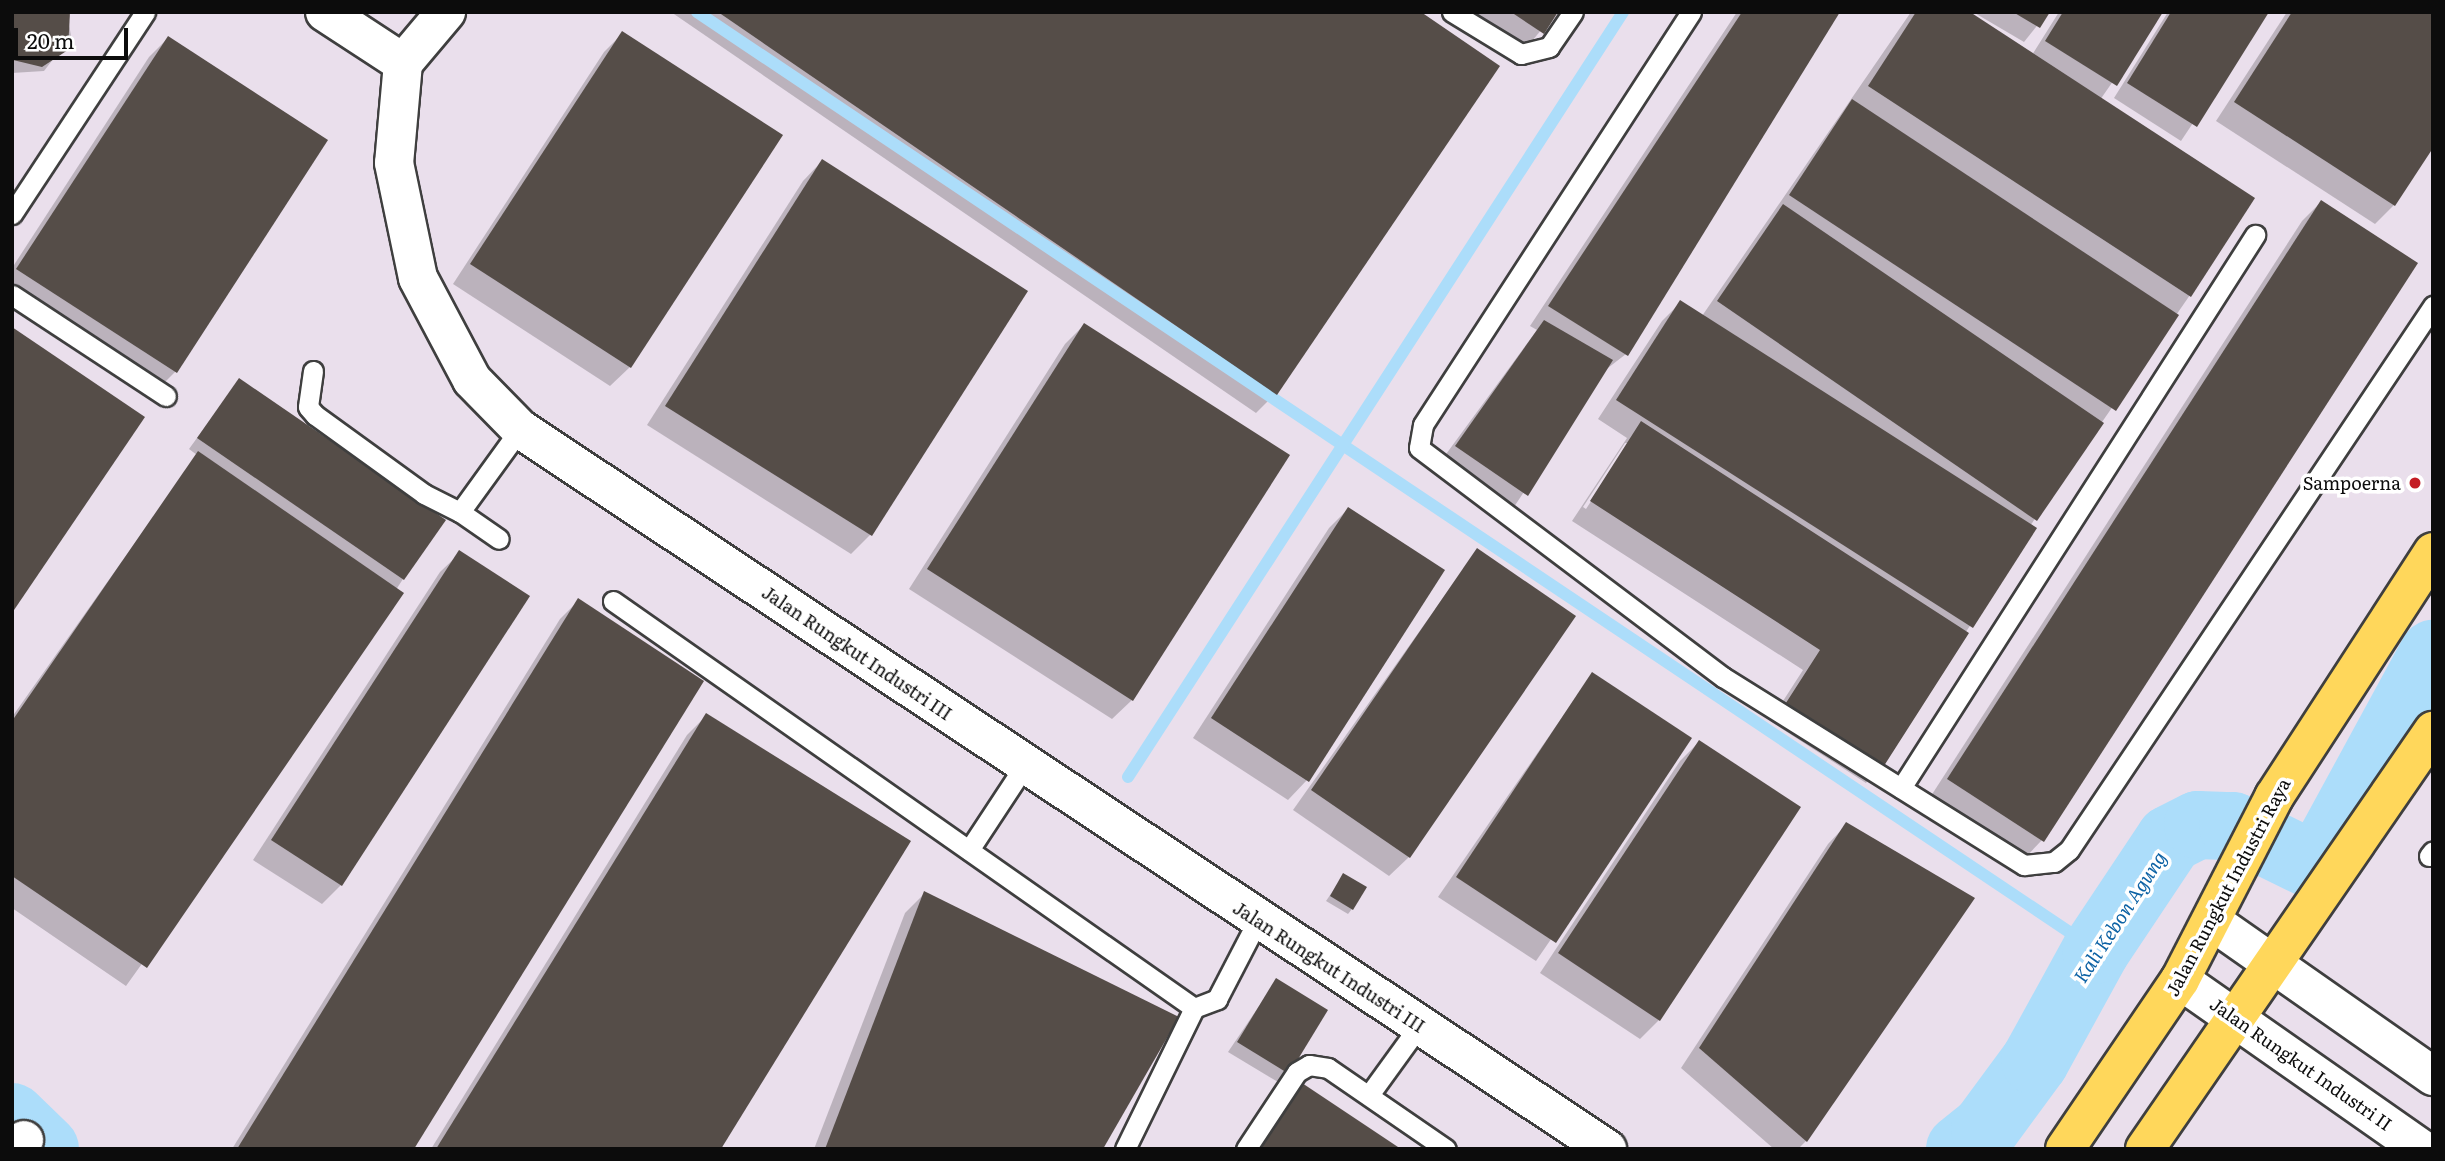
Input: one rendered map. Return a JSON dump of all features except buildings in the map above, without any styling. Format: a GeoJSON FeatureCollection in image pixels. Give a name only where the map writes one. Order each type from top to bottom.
{"type":"FeatureCollection","features":[{"type":"Feature","properties":{"kind":"main road","name":"Jalan Rungkut Industri Raya"},"geometry":{"type":"LineString","coordinates":[[2065,1149],[2180,980],[2213,922],[2240,856],[2274,797],[2433,552]]}},
{"type":"Feature","properties":{"kind":"main road"},"geometry":{"type":"LineString","coordinates":[[2145,1149],[2276,964],[2433,731]]}},
{"type":"Feature","properties":{"kind":"street"},"geometry":{"type":"LineString","coordinates":[[325,12],[403,63],[446,12]]}},
{"type":"Feature","properties":{"kind":"street","name":"Jalan Rungkut Industri III"},"geometry":{"type":"LineString","coordinates":[[403,63],[394,163],[418,278],[472,380],[520,429],[1607,1149]]}},
{"type":"Feature","properties":{"kind":"street"},"geometry":{"type":"LineString","coordinates":[[2213,922],[2433,1076]]}},
{"type":"Feature","properties":{"kind":"street","name":"Jalan Rungkut Industri II"},"geometry":{"type":"LineString","coordinates":[[2180,980],[2421,1149]]}},
{"type":"Feature","properties":{"kind":"lane"},"geometry":{"type":"LineString","coordinates":[[12,214],[145,12]]}},
{"type":"Feature","properties":{"kind":"lane"},"geometry":{"type":"LineString","coordinates":[[1452,12],[1521,54],[1549,47],[1573,12]]}},
{"type":"Feature","properties":{"kind":"lane"},"geometry":{"type":"LineString","coordinates":[[1691,12],[1423,425],[1419,448],[1723,677],[2025,865],[2054,862],[2070,850],[2433,306]]}},
{"type":"Feature","properties":{"kind":"lane"},"geometry":{"type":"LineString","coordinates":[[1901,789],[2255,235]]}},
{"type":"Feature","properties":{"kind":"lane"},"geometry":{"type":"LineString","coordinates":[[12,295],[166,396]]}},
{"type":"Feature","properties":{"kind":"lane"},"geometry":{"type":"LineString","coordinates":[[313,371],[309,407],[316,415],[424,494],[460,512],[499,539]]}},
{"type":"Feature","properties":{"kind":"lane"},"geometry":{"type":"LineString","coordinates":[[460,512],[520,429]]}},
{"type":"Feature","properties":{"kind":"lane"},"geometry":{"type":"LineString","coordinates":[[613,601],[1194,1008]]}},
{"type":"Feature","properties":{"kind":"lane"},"geometry":{"type":"LineString","coordinates":[[969,850],[1025,765]]}},
{"type":"Feature","properties":{"kind":"lane"},"geometry":{"type":"LineString","coordinates":[[1125,1149],[1194,1008],[1217,999],[1258,920]]}},
{"type":"Feature","properties":{"kind":"lane"},"geometry":{"type":"LineString","coordinates":[[1369,1095],[1419,1026]]}},
{"type":"Feature","properties":{"kind":"lane"},"geometry":{"type":"LineString","coordinates":[[1246,1149],[1297,1072],[1309,1065],[1328,1068],[1446,1149]]}},
{"type":"Feature","properties":{"kind":"shaded area"},"geometry":{"type":"Polygon","coordinates":[[[12,12],[2433,12],[2433,1149],[58,1149],[12,1104],[12,12]]]}},
{"type":"Feature","properties":{"kind":"waterway"},"geometry":{"type":"LineString","coordinates":[[697,12],[2096,950]]}},
{"type":"Feature","properties":{"kind":"waterway"},"geometry":{"type":"LineString","coordinates":[[1128,777],[1623,12]]}},
{"type":"Feature","properties":{"kind":"waterway","name":"Kali Kebon Agung"},"geometry":{"type":"LineString","coordinates":[[1960,1149],[1985,1129],[2035,1061],[2096,950],[2170,839],[2198,825],[2233,826],[2317,867],[2433,654]]}},
{"type":"Feature","properties":{"kind":"waterway"},"geometry":{"type":"LineString","coordinates":[[12,1117],[45,1149]]}},
{"type":"Feature","properties":{"kind":"place","name":"Sampoerna"},"geometry":{"type":"Point","coordinates":[2415,483]}}]}
